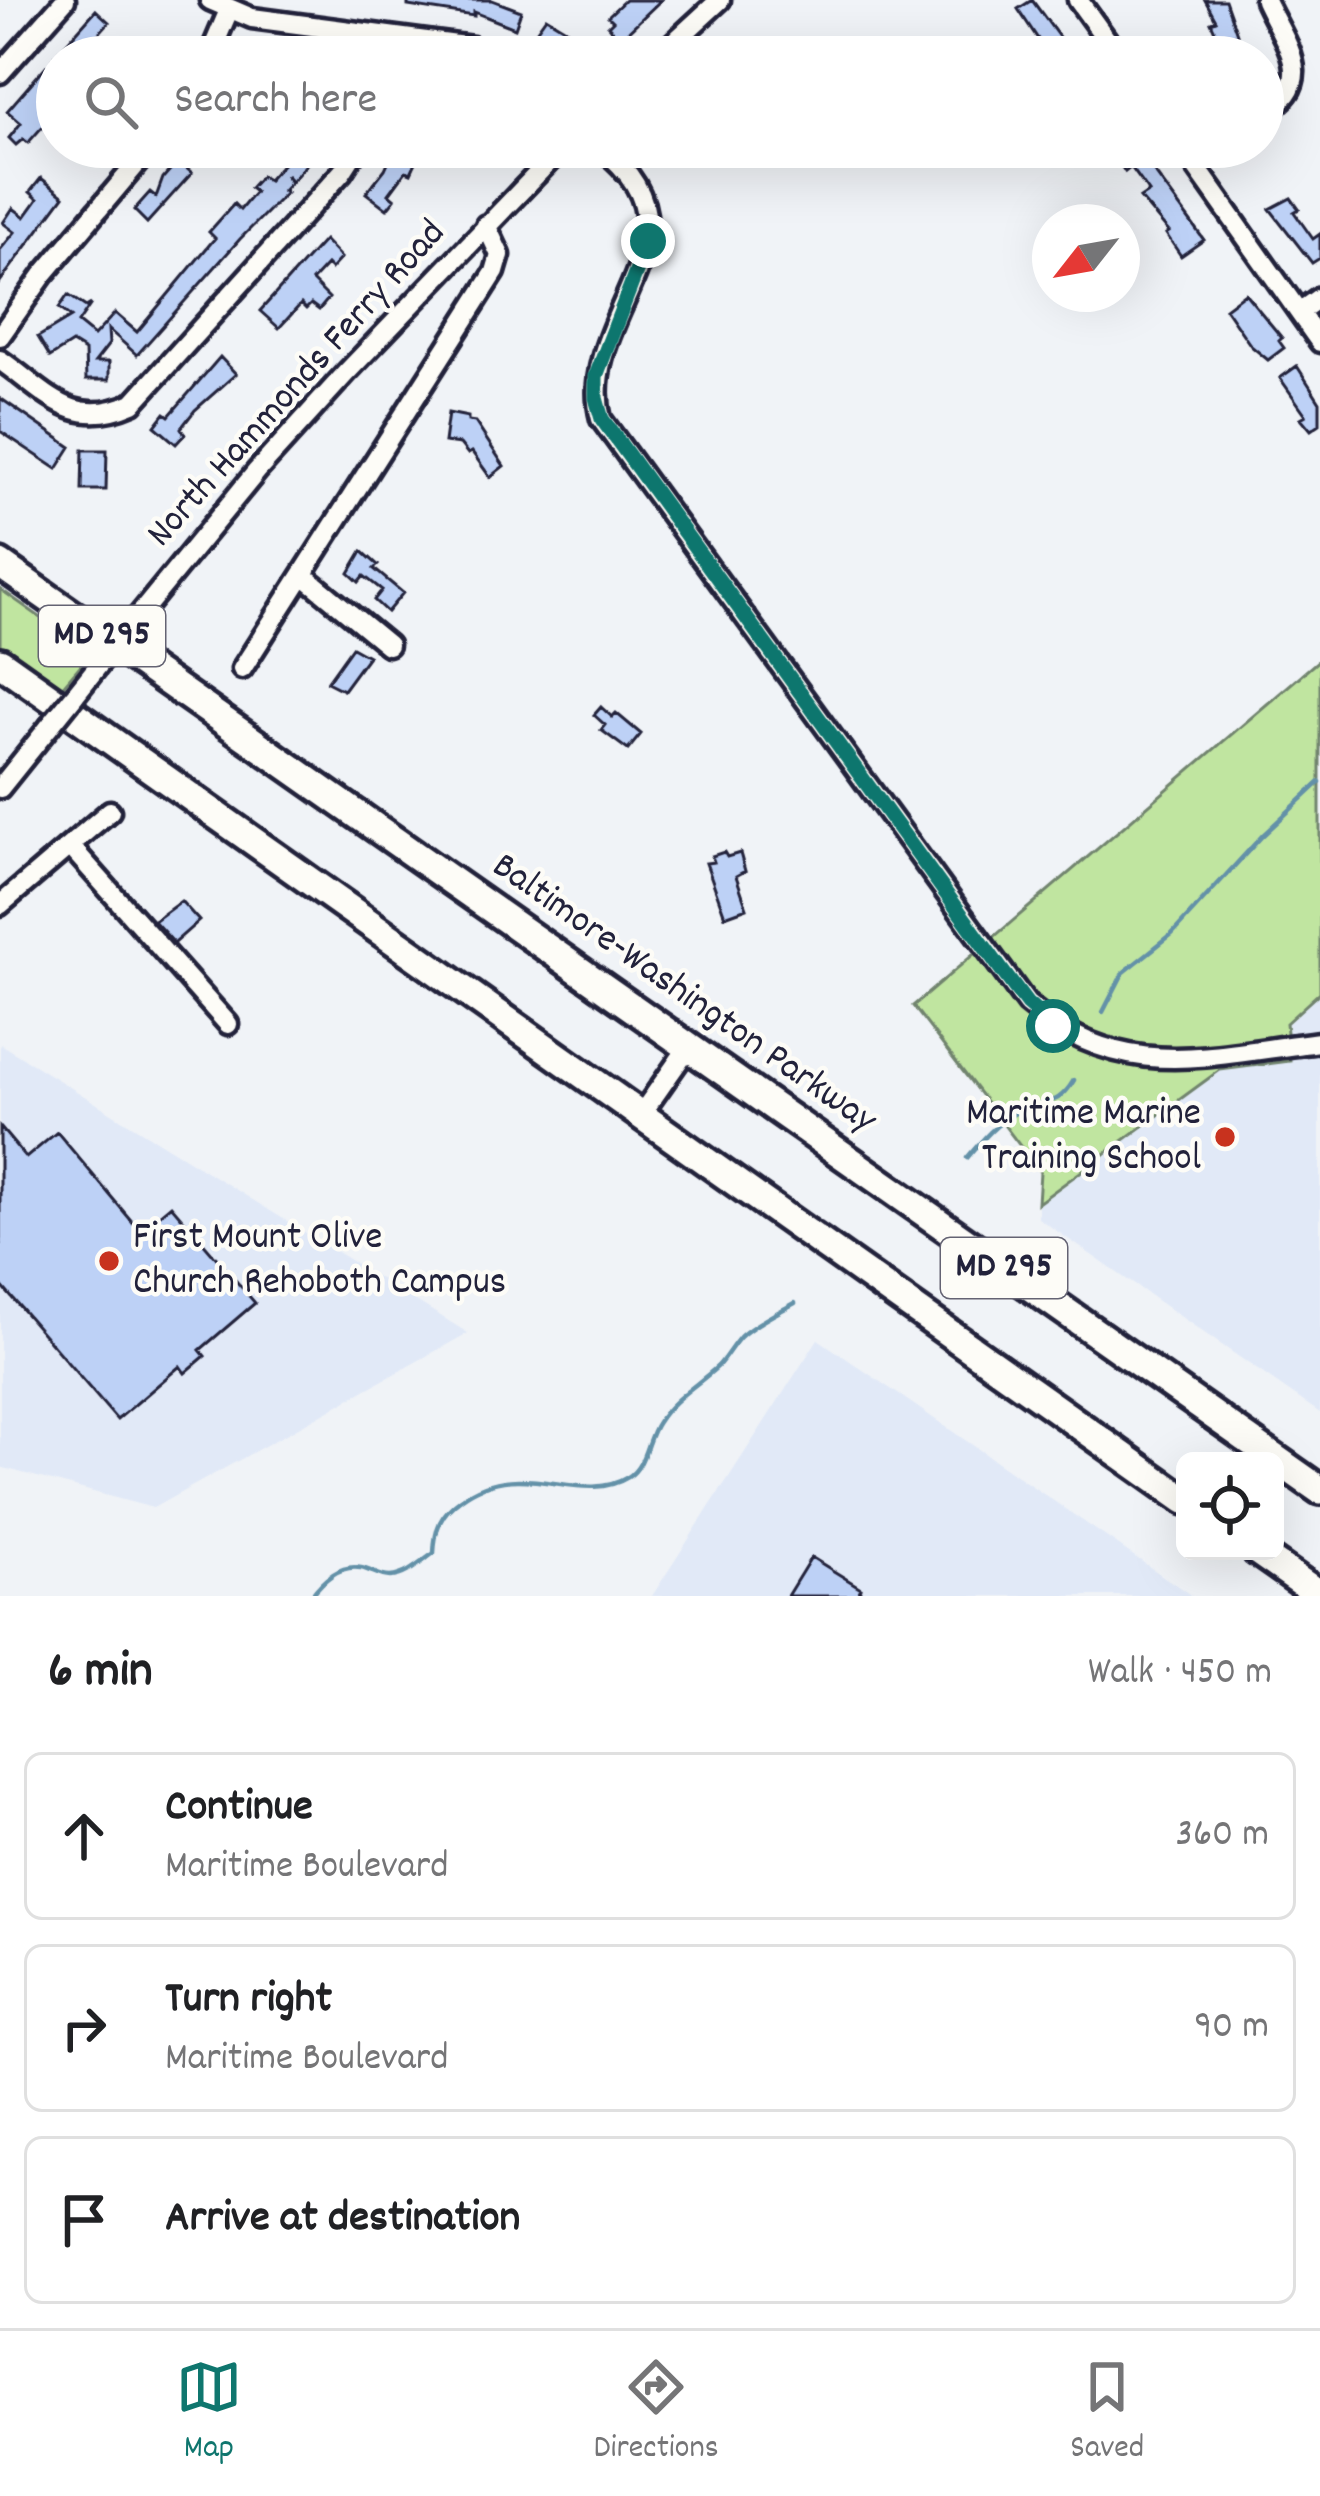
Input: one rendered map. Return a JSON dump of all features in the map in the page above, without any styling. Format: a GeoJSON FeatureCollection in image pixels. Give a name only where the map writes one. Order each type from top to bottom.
{"type":"FeatureCollection","features":[{"type":"Feature","properties":{"kind":"highway","name":"Baltimore-Washington Parkway"},"geometry":{"type":"LineString","coordinates":[[0,564],[1320,1490]]}},
{"type":"Feature","properties":{"kind":"highway","name":"MD 295"},"geometry":{"type":"LineString","coordinates":[[0,662],[1176,1494]]}},
{"type":"Feature","properties":{"kind":"highway"},"geometry":{"type":"LineString","coordinates":[[1271,1560],[1320,1594]]}},
{"type":"Feature","properties":{"kind":"street"},"geometry":{"type":"LineString","coordinates":[[0,73],[65,0]]}},
{"type":"Feature","properties":{"kind":"street"},"geometry":{"type":"LineString","coordinates":[[210,0],[252,18],[339,36]]}},
{"type":"Feature","properties":{"kind":"street"},"geometry":{"type":"LineString","coordinates":[[681,36],[720,0]]}},
{"type":"Feature","properties":{"kind":"street"},"geometry":{"type":"LineString","coordinates":[[1078,0],[1104,36]]}},
{"type":"Feature","properties":{"kind":"street"},"geometry":{"type":"LineString","coordinates":[[1265,0],[1281,36]]}},
{"type":"Feature","properties":{"kind":"street"},"geometry":{"type":"LineString","coordinates":[[218,36],[229,10]]}},
{"type":"Feature","properties":{"kind":"street"},"geometry":{"type":"LineString","coordinates":[[1284,42],[1296,75],[1284,100]]}},
{"type":"Feature","properties":{"kind":"street"},"geometry":{"type":"LineString","coordinates":[[0,336],[43,275],[133,168]]}},
{"type":"Feature","properties":{"kind":"street"},"geometry":{"type":"LineString","coordinates":[[0,360],[82,415],[100,416],[133,403],[345,168]]}},
{"type":"Feature","properties":{"kind":"street","name":"North Hammonds Ferry Road"},"geometry":{"type":"LineString","coordinates":[[0,788],[257,471],[542,168]]}},
{"type":"Feature","properties":{"kind":"street"},"geometry":{"type":"LineString","coordinates":[[622,168],[634,180],[649,220],[648,241],[596,376],[602,419],[1027,1004],[1053,1026],[1086,1044],[1150,1059],[1320,1042]]}},
{"type":"Feature","properties":{"kind":"street"},"geometry":{"type":"LineString","coordinates":[[1202,168],[1320,342]]}},
{"type":"Feature","properties":{"kind":"street"},"geometry":{"type":"LineString","coordinates":[[242,669],[495,272],[500,255],[486,225]]}},
{"type":"Feature","properties":{"kind":"street"},"geometry":{"type":"LineString","coordinates":[[1300,312],[1320,297]]}},
{"type":"Feature","properties":{"kind":"street"},"geometry":{"type":"LineString","coordinates":[[303,575],[388,645]]}},
{"type":"Feature","properties":{"kind":"street"},"geometry":{"type":"LineString","coordinates":[[0,905],[110,811]]}},
{"type":"Feature","properties":{"kind":"street"},"geometry":{"type":"LineString","coordinates":[[70,847],[228,1024]]}},
{"type":"Feature","properties":{"kind":"street"},"geometry":{"type":"LineString","coordinates":[[640,1116],[689,1046]]}},
{"type":"Feature","properties":{"kind":"shaded area","name":"Maritime Marine Training School"},"geometry":{"type":"Polygon","coordinates":[[[1320,992],[1320,1413],[1038,1218],[1038,1203],[1220,1070],[1290,1061],[1286,1023],[1320,992]]]}},
{"type":"Feature","properties":{"kind":"shaded area"},"geometry":{"type":"Polygon","coordinates":[[[0,1044],[468,1333],[153,1508],[0,1467],[0,1044]]]}},
{"type":"Feature","properties":{"kind":"shaded area"},"geometry":{"type":"Polygon","coordinates":[[[818,1339],[1192,1596],[652,1596],[818,1339]]]}},
{"type":"Feature","properties":{"kind":"green space"},"geometry":{"type":"Polygon","coordinates":[[[0,589],[91,653],[60,689],[0,645],[0,589]]]}},
{"type":"Feature","properties":{"kind":"green space"},"geometry":{"type":"Polygon","coordinates":[[[1320,659],[1320,992],[1286,1023],[1290,1061],[1220,1070],[1038,1203],[1040,1172],[913,1006],[1320,659]]]}},
{"type":"Feature","properties":{"kind":"building"},"geometry":{"type":"Polygon","coordinates":[[[408,0],[492,0],[521,11],[515,28],[474,12],[474,16],[408,6],[408,0]]]}},
{"type":"Feature","properties":{"kind":"building"},"geometry":{"type":"Polygon","coordinates":[[[625,0],[661,0],[623,36],[608,26],[613,21],[608,16],[625,0]]]}},
{"type":"Feature","properties":{"kind":"building"},"geometry":{"type":"Polygon","coordinates":[[[1032,0],[1058,36],[1036,36],[1018,9],[1032,0]]]}},
{"type":"Feature","properties":{"kind":"building"},"geometry":{"type":"Polygon","coordinates":[[[1205,0],[1225,0],[1237,34],[1217,36],[1211,22],[1216,20],[1205,0]]]}},
{"type":"Feature","properties":{"kind":"building"},"geometry":{"type":"Polygon","coordinates":[[[96,10],[109,22],[97,36],[73,36],[96,10]]]}},
{"type":"Feature","properties":{"kind":"building"},"geometry":{"type":"Polygon","coordinates":[[[546,17],[577,36],[532,36],[546,17]]]}},
{"type":"Feature","properties":{"kind":"building"},"geometry":{"type":"Polygon","coordinates":[[[36,78],[36,134],[28,143],[23,139],[16,145],[9,138],[21,123],[7,111],[36,78]]]}},
{"type":"Feature","properties":{"kind":"building"},"geometry":{"type":"Polygon","coordinates":[[[172,168],[192,173],[147,223],[134,210],[150,192],[156,197],[172,168]]]}},
{"type":"Feature","properties":{"kind":"building"},"geometry":{"type":"Polygon","coordinates":[[[279,168],[303,168],[292,181],[286,175],[290,183],[286,193],[137,355],[108,329],[109,344],[95,362],[109,362],[109,380],[86,380],[85,351],[72,343],[50,357],[38,337],[71,317],[59,308],[68,295],[86,307],[91,304],[78,323],[94,336],[115,313],[137,332],[215,238],[209,232],[234,204],[240,210],[261,176],[268,180],[279,168]]]}},
{"type":"Feature","properties":{"kind":"building"},"geometry":{"type":"Polygon","coordinates":[[[413,168],[389,194],[395,199],[387,209],[366,193],[385,169],[413,168]]]}},
{"type":"Feature","properties":{"kind":"building"},"geometry":{"type":"Polygon","coordinates":[[[1132,168],[1151,168],[1204,240],[1181,256],[1169,232],[1140,198],[1149,192],[1132,168]]]}},
{"type":"Feature","properties":{"kind":"building"},"geometry":{"type":"Polygon","coordinates":[[[41,178],[64,196],[0,282],[0,250],[15,232],[3,223],[13,208],[25,217],[38,199],[30,192],[41,178]]]}},
{"type":"Feature","properties":{"kind":"building"},"geometry":{"type":"Polygon","coordinates":[[[1291,198],[1299,209],[1294,212],[1313,239],[1320,234],[1320,258],[1312,263],[1270,209],[1291,198]]]}},
{"type":"Feature","properties":{"kind":"building"},"geometry":{"type":"Polygon","coordinates":[[[324,240],[341,258],[312,281],[329,298],[319,310],[301,304],[279,328],[260,311],[324,240]]]}},
{"type":"Feature","properties":{"kind":"building"},"geometry":{"type":"Polygon","coordinates":[[[1245,293],[1282,338],[1284,348],[1268,360],[1251,346],[1225,308],[1245,293]]]}},
{"type":"Feature","properties":{"kind":"building"},"geometry":{"type":"Polygon","coordinates":[[[220,357],[236,374],[195,410],[176,444],[155,426],[220,357]]]}},
{"type":"Feature","properties":{"kind":"building"},"geometry":{"type":"Polygon","coordinates":[[[1297,366],[1320,402],[1320,424],[1311,430],[1280,378],[1297,366]]]}},
{"type":"Feature","properties":{"kind":"building"},"geometry":{"type":"Polygon","coordinates":[[[0,398],[71,447],[57,469],[0,431],[0,398]]]}},
{"type":"Feature","properties":{"kind":"building"},"geometry":{"type":"Polygon","coordinates":[[[448,413],[475,422],[504,466],[490,477],[472,452],[444,442],[448,413]]]}},
{"type":"Feature","properties":{"kind":"building"},"geometry":{"type":"Polygon","coordinates":[[[83,450],[107,450],[106,490],[82,490],[83,450]]]}},
{"type":"Feature","properties":{"kind":"building"},"geometry":{"type":"Polygon","coordinates":[[[362,551],[378,565],[374,569],[403,593],[387,612],[374,600],[382,590],[364,576],[359,582],[349,573],[362,551]]]}},
{"type":"Feature","properties":{"kind":"building"},"geometry":{"type":"Polygon","coordinates":[[[352,647],[368,656],[343,690],[327,682],[352,647]]]}},
{"type":"Feature","properties":{"kind":"building"},"geometry":{"type":"Polygon","coordinates":[[[601,707],[641,734],[628,750],[601,730],[605,725],[594,715],[601,707]]]}},
{"type":"Feature","properties":{"kind":"building"},"geometry":{"type":"Polygon","coordinates":[[[724,852],[727,857],[740,853],[745,871],[736,876],[747,908],[725,916],[706,863],[724,852]]]}},
{"type":"Feature","properties":{"kind":"building"},"geometry":{"type":"Polygon","coordinates":[[[181,901],[199,921],[174,943],[154,921],[181,901]]]}},
{"type":"Feature","properties":{"kind":"building","name":"First Mount Olive Church Rehoboth Campus"},"geometry":{"type":"Polygon","coordinates":[[[0,1127],[26,1158],[57,1132],[140,1231],[171,1205],[255,1303],[200,1350],[205,1356],[185,1373],[180,1366],[117,1420],[0,1284],[0,1127]]]}},
{"type":"Feature","properties":{"kind":"building"},"geometry":{"type":"Polygon","coordinates":[[[811,1557],[861,1588],[857,1596],[787,1596],[811,1557]]]}},
{"type":"Feature","properties":{"kind":"waterway"},"geometry":{"type":"LineString","coordinates":[[1103,1012],[1123,973],[1172,934],[1262,836],[1320,782]]}},
{"type":"Feature","properties":{"kind":"waterway"},"geometry":{"type":"LineString","coordinates":[[967,1158],[1002,1121],[1055,1100],[1074,1080]]}},
{"type":"Feature","properties":{"kind":"waterway"},"geometry":{"type":"LineString","coordinates":[[311,1596],[346,1568],[390,1577],[414,1568],[434,1553],[437,1529],[448,1510],[484,1486],[528,1480],[590,1487],[628,1477],[639,1466],[664,1413],[718,1366],[746,1332],[795,1303]]}},
{"type":"Feature","properties":{"kind":"place","name":"Maritime Marine Training School"},"geometry":{"type":"Point","coordinates":[1225,1137]}},
{"type":"Feature","properties":{"kind":"place","name":"First Mount Olive Church Rehoboth Campus"},"geometry":{"type":"Point","coordinates":[109,1261]}},
{"type":"Feature","properties":{"kind":"route"},"geometry":{"type":"LineString","coordinates":[[648,241],[596,376],[602,419],[1003,972],[1027,1004],[1053,1026]]}}]}
